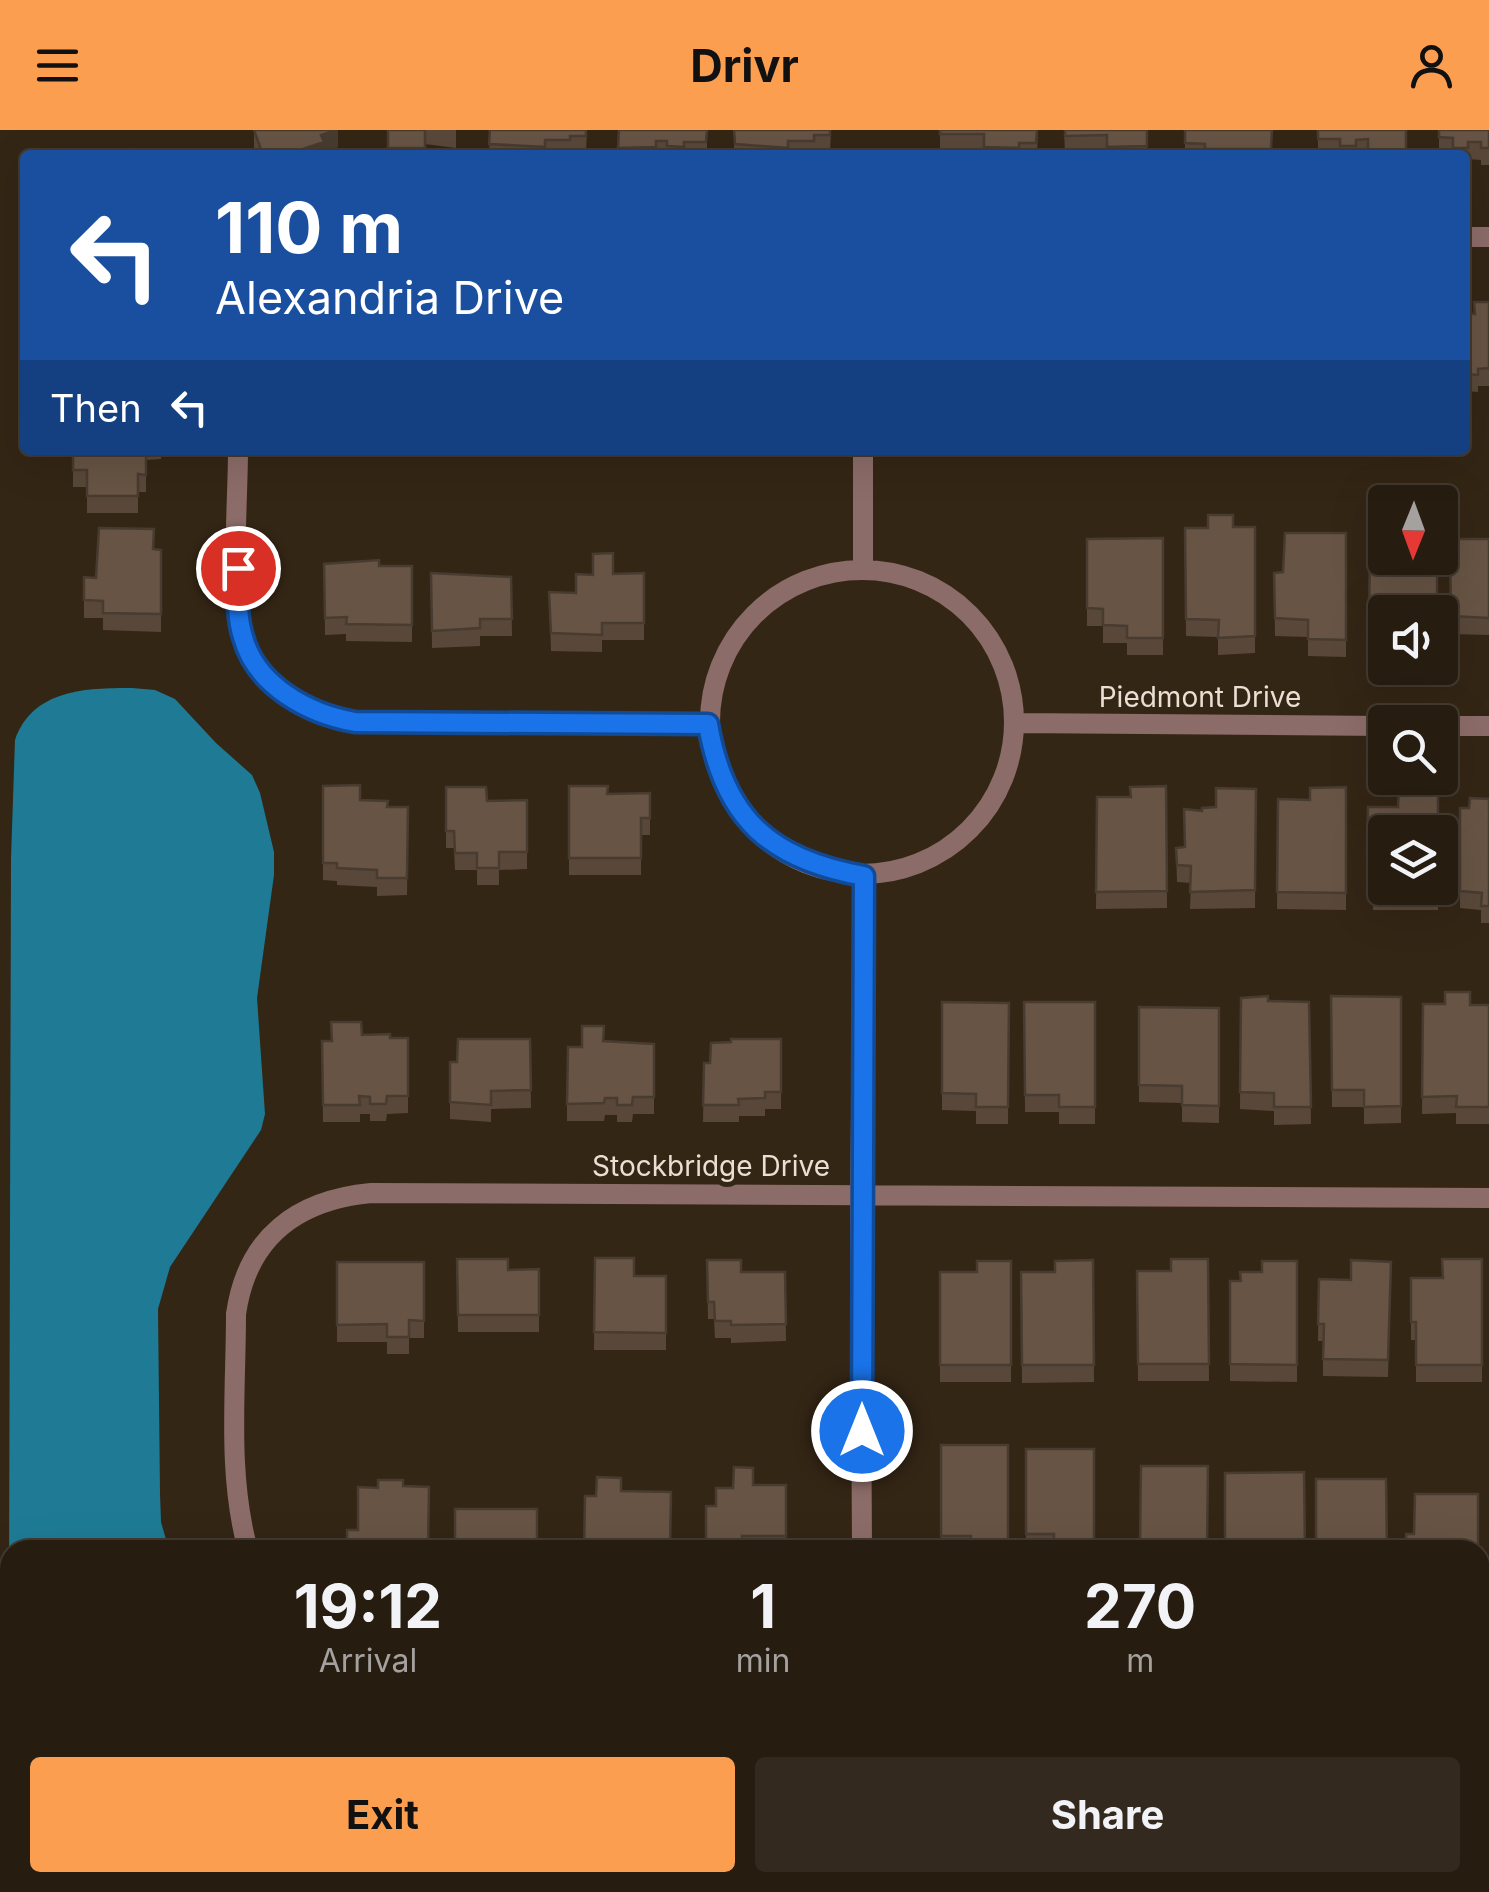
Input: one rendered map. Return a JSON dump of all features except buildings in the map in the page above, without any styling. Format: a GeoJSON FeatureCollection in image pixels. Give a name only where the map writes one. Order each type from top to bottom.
{"type":"FeatureCollection","features":[{"type":"Feature","properties":{"kind":"street"},"geometry":{"type":"LineString","coordinates":[[238,455],[238,607],[243,641],[258,667],[286,695],[310,711],[355,722],[708,724]]}},
{"type":"Feature","properties":{"kind":"street"},"geometry":{"type":"LineString","coordinates":[[863,455],[863,570]]}},
{"type":"Feature","properties":{"kind":"street"},"geometry":{"type":"LineString","coordinates":[[863,570],[898,575],[928,586],[958,605],[977,624],[995,649],[1010,686],[1015,724],[1004,781],[984,815],[957,843],[914,866],[864,876],[821,868],[782,850],[759,832],[724,785],[708,724],[723,658],[738,634],[767,604],[805,581],[863,570]]}},
{"type":"Feature","properties":{"kind":"street","name":"Piedmont Drive"},"geometry":{"type":"LineString","coordinates":[[1015,724],[1368,726]]}},
{"type":"Feature","properties":{"kind":"street"},"geometry":{"type":"LineString","coordinates":[[1458,726],[1489,726]]}},
{"type":"Feature","properties":{"kind":"street"},"geometry":{"type":"LineString","coordinates":[[862,1540],[860,1194],[864,876]]}},
{"type":"Feature","properties":{"kind":"street","name":"Stockbridge Drive"},"geometry":{"type":"LineString","coordinates":[[246,1540],[235,1484],[239,1290],[262,1244],[301,1211],[342,1196],[371,1193],[1489,1198]]}},
{"type":"Feature","properties":{"kind":"water"},"geometry":{"type":"Polygon","coordinates":[[[97,689],[155,690],[175,699],[252,775],[260,793],[274,852],[257,998],[265,1114],[261,1130],[170,1267],[158,1309],[161,1522],[166,1540],[9,1540],[11,859],[15,740],[34,710],[48,701],[97,689]]]}},
{"type":"Feature","properties":{"kind":"route"},"geometry":{"type":"LineString","coordinates":[[238,568],[243,641],[258,667],[286,695],[310,711],[355,722],[708,724],[724,785],[759,832],[782,850],[821,868],[864,876],[862,1431]]}}]}
